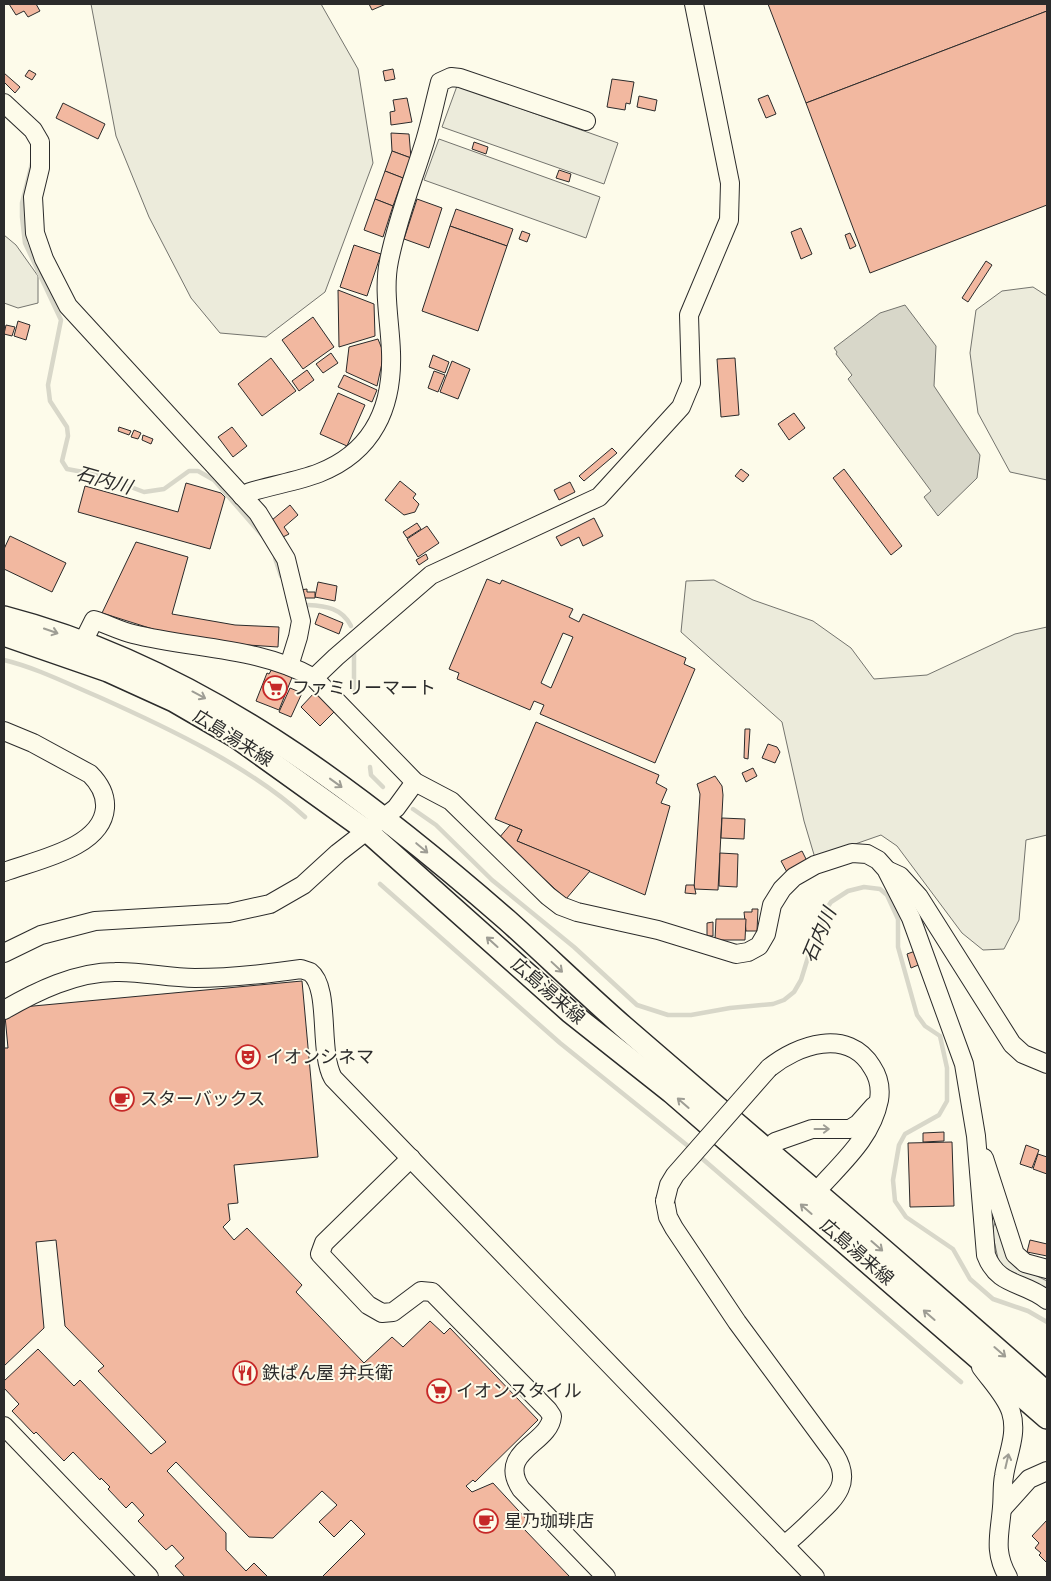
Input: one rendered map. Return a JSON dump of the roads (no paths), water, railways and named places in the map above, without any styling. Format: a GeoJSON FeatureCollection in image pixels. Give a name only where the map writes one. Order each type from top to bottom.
{"type":"FeatureCollection","features":[{"type":"Feature","properties":{"kind":"main road","name":"広島湯来線"},"geometry":{"type":"LineString","coordinates":[[4,617],[83,642],[126,659],[238,716],[384,818],[509,922],[628,1031],[1047,1393]]}},
{"type":"Feature","properties":{"kind":"main road","name":"広島湯来線"},"geometry":{"type":"LineString","coordinates":[[4,635],[108,672],[174,701],[236,737],[367,831],[570,1012],[671,1092],[1047,1418]]}},
{"type":"Feature","properties":{"kind":"main road"},"geometry":{"type":"LineString","coordinates":[[628,1031],[690,1068],[836,1195],[853,1224]]}},
{"type":"Feature","properties":{"kind":"street"},"geometry":{"type":"LineString","coordinates":[[314,678],[431,575],[599,497],[681,407],[691,383],[689,315],[729,220],[730,183],[694,4]]}},
{"type":"Feature","properties":{"kind":"street"},"geometry":{"type":"LineString","coordinates":[[242,496],[250,492],[320,473],[364,445],[376,428],[384,408],[389,383],[391,354],[387,284],[389,262],[440,82],[451,77],[460,78],[586,121]]}},
{"type":"Feature","properties":{"kind":"street"},"geometry":{"type":"LineString","coordinates":[[4,103],[33,130],[40,142],[40,168],[33,197],[35,233],[44,259],[68,306],[258,513],[286,559],[293,583],[301,629],[289,666]]}},
{"type":"Feature","properties":{"kind":"street"},"geometry":{"type":"LineString","coordinates":[[83,642],[94,620],[132,634],[230,652],[289,666],[314,678],[415,782],[451,801],[548,896],[561,906],[578,912],[658,930],[736,954],[748,952],[759,946],[766,934],[772,905],[782,889],[794,877],[808,869],[852,853],[866,854],[878,860],[886,869],[911,918],[964,1064],[976,1136],[986,1255],[991,1269],[1000,1278],[1033,1290],[1047,1300]]}},
{"type":"Feature","properties":{"kind":"street"},"geometry":{"type":"LineString","coordinates":[[4,731],[33,743],[90,774],[101,788],[105,807],[99,827],[85,841],[4,872]]}},
{"type":"Feature","properties":{"kind":"street"},"geometry":{"type":"LineString","coordinates":[[4,953],[41,934],[95,921],[229,913],[264,906],[282,899],[303,885],[396,808],[415,782]]}},
{"type":"Feature","properties":{"kind":"street"},"geometry":{"type":"LineString","coordinates":[[886,869],[900,876],[919,897],[1012,1044],[1023,1054],[1047,1064]]}},
{"type":"Feature","properties":{"kind":"street"},"geometry":{"type":"LineString","coordinates":[[4,1010],[42,990],[78,978],[114,972],[192,978],[238,978],[306,969],[313,974],[319,985],[326,1061],[330,1073],[816,1577]]}},
{"type":"Feature","properties":{"kind":"street"},"geometry":{"type":"LineString","coordinates":[[784,1545],[834,1499],[841,1484],[842,1468],[836,1455],[737,1322],[674,1228],[668,1217],[665,1202],[669,1185],[675,1175],[769,1068],[808,1047],[824,1043],[839,1044],[853,1049],[870,1064],[878,1083],[879,1100],[868,1134],[823,1184]]}},
{"type":"Feature","properties":{"kind":"street"},"geometry":{"type":"LineString","coordinates":[[775,1142],[812,1130],[850,1129],[858,1124],[879,1100]]}},
{"type":"Feature","properties":{"kind":"street"},"geometry":{"type":"LineString","coordinates":[[976,1136],[996,1192],[999,1211],[1015,1254],[1025,1264],[1047,1269]]}},
{"type":"Feature","properties":{"kind":"street"},"geometry":{"type":"LineString","coordinates":[[410,1158],[324,1242],[320,1254],[368,1305],[382,1313],[393,1312],[421,1291],[432,1292],[548,1410],[552,1416],[550,1424],[520,1454],[514,1468],[516,1480],[521,1489],[606,1577]]}},
{"type":"Feature","properties":{"kind":"street"},"geometry":{"type":"LineString","coordinates":[[966,1347],[1011,1412],[1013,1438],[1004,1477],[998,1546],[1002,1564],[1008,1577]]}},
{"type":"Feature","properties":{"kind":"street"},"geometry":{"type":"LineString","coordinates":[[7,1435],[149,1577]]}},
{"type":"Feature","properties":{"kind":"street"},"geometry":{"type":"LineString","coordinates":[[1002,1509],[1029,1479],[1047,1471]]}},
{"type":"Feature","properties":{"kind":"waterway","name":"石内川"},"geometry":{"type":"LineString","coordinates":[[32,163],[22,203],[22,217],[25,243],[61,320],[48,385],[50,401],[67,427],[68,436],[62,461],[67,469],[99,475],[144,492],[164,489],[189,471],[198,471],[214,480],[261,534]]}},
{"type":"Feature","properties":{"kind":"waterway","name":"石内川"},"geometry":{"type":"LineString","coordinates":[[275,558],[281,576]]}},
{"type":"Feature","properties":{"kind":"waterway","name":"石内川"},"geometry":{"type":"LineString","coordinates":[[308,605],[333,609],[343,615],[351,626]]}},
{"type":"Feature","properties":{"kind":"waterway","name":"石内川"},"geometry":{"type":"LineString","coordinates":[[354,653],[354,693]]}},
{"type":"Feature","properties":{"kind":"waterway"},"geometry":{"type":"LineString","coordinates":[[4,660],[52,677],[179,735],[259,781],[305,817]]}},
{"type":"Feature","properties":{"kind":"waterway","name":"石内川"},"geometry":{"type":"LineString","coordinates":[[370,767],[371,775],[383,787]]}},
{"type":"Feature","properties":{"kind":"waterway","name":"石内川"},"geometry":{"type":"LineString","coordinates":[[413,809],[436,825],[492,880],[574,947],[637,1005],[668,1015],[691,1015],[730,1008],[773,1004],[784,1000],[794,992],[801,980],[809,954],[819,940],[823,914],[831,902],[848,891],[864,887],[880,889],[887,895],[898,919],[898,947],[917,1015],[925,1026],[940,1036],[947,1068],[947,1101],[939,1115],[905,1134],[899,1145],[893,1180],[895,1201],[906,1217],[953,1249],[970,1279],[993,1299],[1028,1311],[1047,1322]]}},
{"type":"Feature","properties":{"kind":"waterway"},"geometry":{"type":"LineString","coordinates":[[380,884],[560,1043],[693,1150]]}},
{"type":"Feature","properties":{"kind":"waterway"},"geometry":{"type":"LineString","coordinates":[[698,1155],[961,1382]]}},
{"type":"Feature","properties":{"kind":"place","name":"ファミリーマート"},"geometry":{"type":"Point","coordinates":[275,688]}},
{"type":"Feature","properties":{"kind":"place","name":"イオンシネマ"},"geometry":{"type":"Point","coordinates":[248,1057]}},
{"type":"Feature","properties":{"kind":"place","name":"スターバックス"},"geometry":{"type":"Point","coordinates":[122,1099]}},
{"type":"Feature","properties":{"kind":"place","name":"鉄ぱん屋 弁兵衛"},"geometry":{"type":"Point","coordinates":[245,1373]}},
{"type":"Feature","properties":{"kind":"place","name":"イオンスタイル"},"geometry":{"type":"Point","coordinates":[439,1391]}},
{"type":"Feature","properties":{"kind":"place","name":"星乃珈琲店"},"geometry":{"type":"Point","coordinates":[486,1521]}}]}
